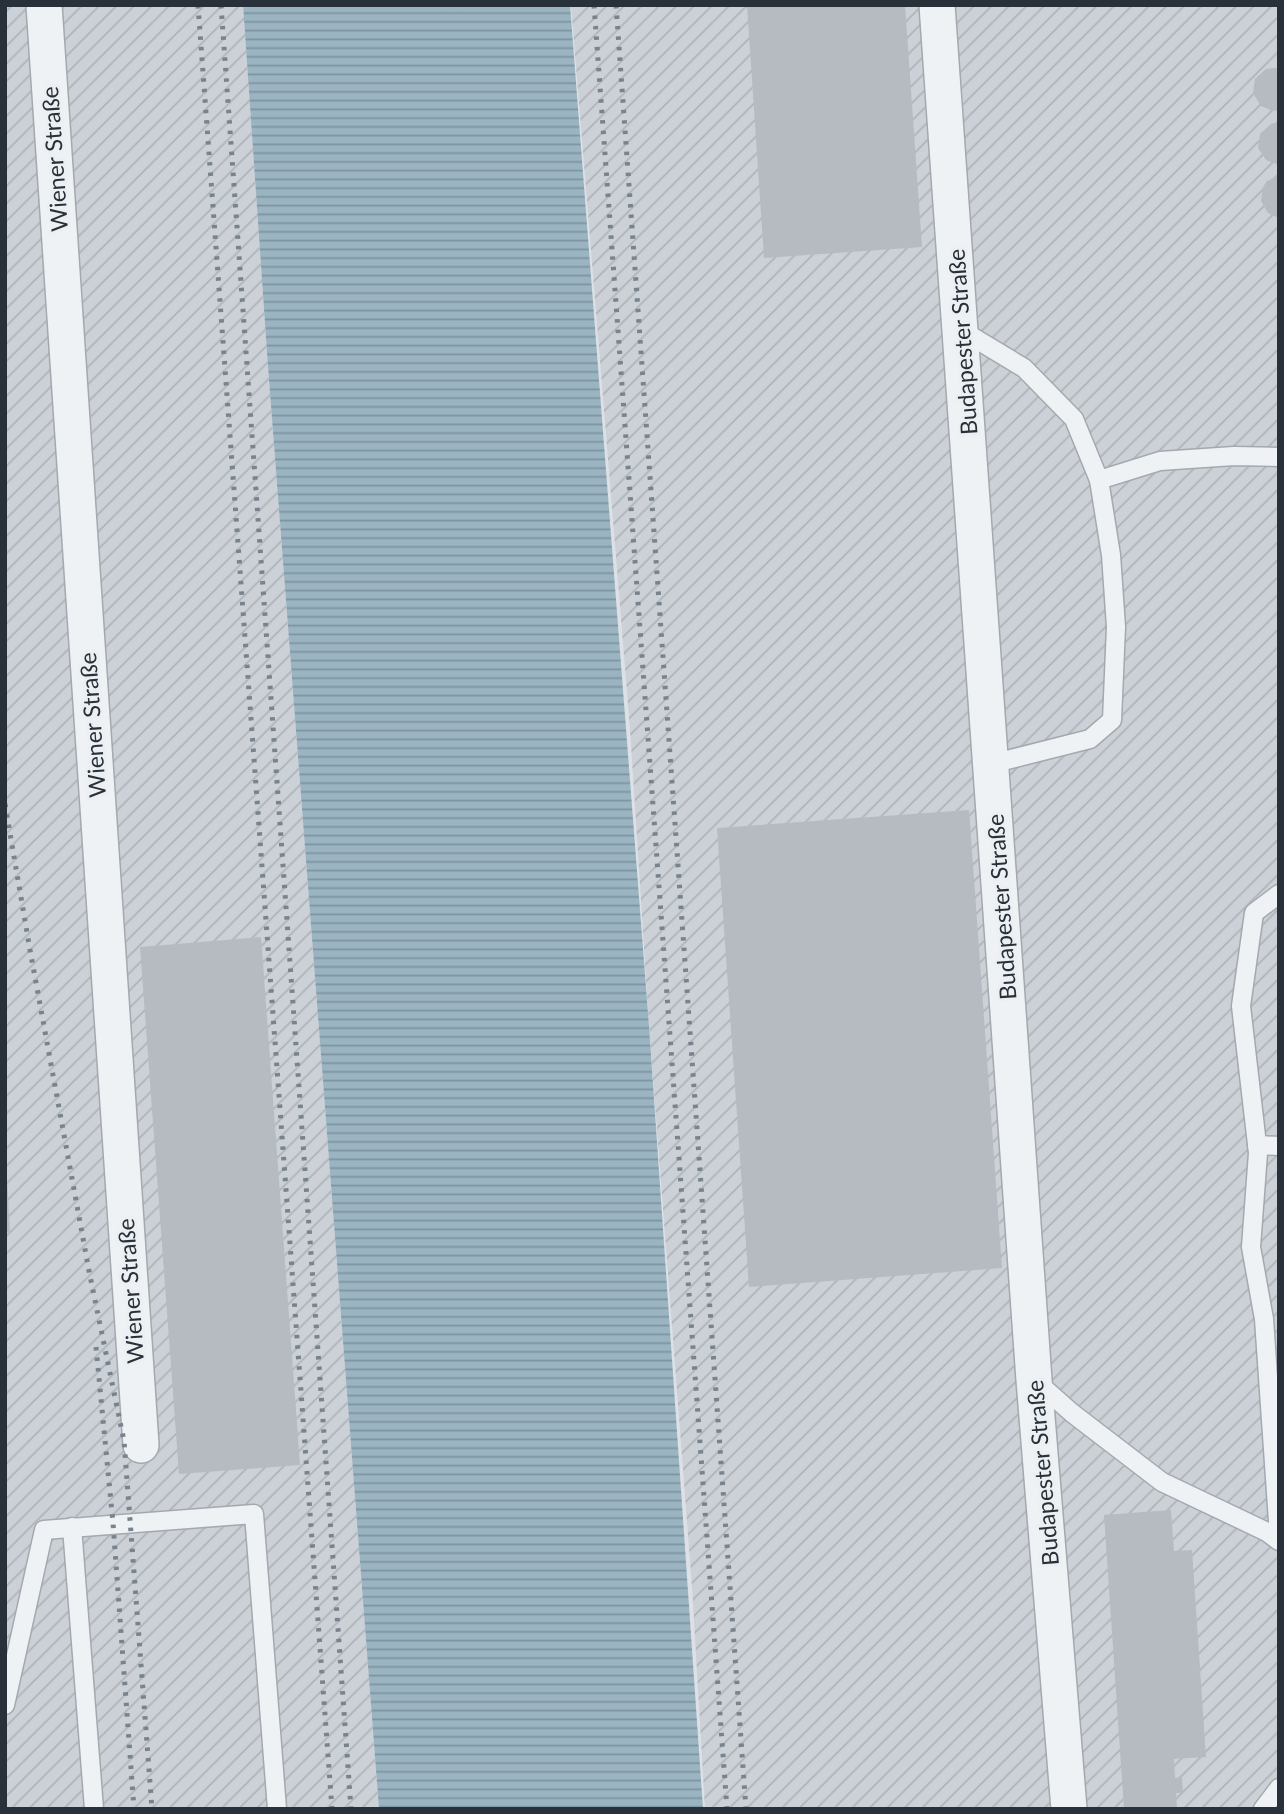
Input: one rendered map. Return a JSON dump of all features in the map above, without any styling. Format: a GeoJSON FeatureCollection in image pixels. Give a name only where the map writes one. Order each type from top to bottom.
{"type":"FeatureCollection","features":[{"type":"Feature","properties":{"kind":"street","name":"Wiener Straße"},"geometry":{"type":"LineString","coordinates":[[44,5],[141,1445]]}},
{"type":"Feature","properties":{"kind":"street","name":"Budapester Straße"},"geometry":{"type":"LineString","coordinates":[[937,5],[1034,1380],[1069,1809]]}},
{"type":"Feature","properties":{"kind":"lane"},"geometry":{"type":"LineString","coordinates":[[961,330],[1024,368],[1074,419],[1100,480],[1111,555],[1116,627],[1112,720],[1090,739],[991,764]]}},
{"type":"Feature","properties":{"kind":"lane"},"geometry":{"type":"LineString","coordinates":[[1100,480],[1160,461],[1234,456],[1279,457]]}},
{"type":"Feature","properties":{"kind":"lane"},"geometry":{"type":"LineString","coordinates":[[1279,894],[1254,914],[1241,1006],[1257,1145],[1251,1247],[1264,1319],[1279,1539]]}},
{"type":"Feature","properties":{"kind":"lane"},"geometry":{"type":"LineString","coordinates":[[1257,1145],[1279,1146]]}},
{"type":"Feature","properties":{"kind":"lane"},"geometry":{"type":"LineString","coordinates":[[1034,1380],[1161,1482],[1279,1539]]}},
{"type":"Feature","properties":{"kind":"lane"},"geometry":{"type":"LineString","coordinates":[[5,1705],[44,1530],[254,1514],[276,1809]]}},
{"type":"Feature","properties":{"kind":"lane"},"geometry":{"type":"LineString","coordinates":[[72,1527],[94,1809]]}},
{"type":"Feature","properties":{"kind":"lane"},"geometry":{"type":"LineString","coordinates":[[1263,1809],[1279,1788]]}},
{"type":"Feature","properties":{"kind":"shaded area"},"geometry":{"type":"Polygon","coordinates":[[[5,5],[243,5],[268,367],[379,1809],[5,1809],[5,5]]]}},
{"type":"Feature","properties":{"kind":"shaded area"},"geometry":{"type":"Polygon","coordinates":[[[571,5],[1279,5],[1279,1809],[705,1809],[692,1587],[649,1026],[630,729],[571,5]]]}},
{"type":"Feature","properties":{"kind":"water"},"geometry":{"type":"Polygon","coordinates":[[[243,5],[570,5],[649,1026],[703,1809],[379,1809],[268,367],[243,5]]]}},
{"type":"Feature","properties":{"kind":"building"},"geometry":{"type":"Polygon","coordinates":[[[747,5],[905,5],[922,247],[764,258],[747,5]]]}},
{"type":"Feature","properties":{"kind":"building"},"geometry":{"type":"Polygon","coordinates":[[[1279,68],[1279,110],[1273,111],[1261,106],[1253,93],[1255,79],[1266,69],[1279,68]]]}},
{"type":"Feature","properties":{"kind":"building"},"geometry":{"type":"Polygon","coordinates":[[[1279,122],[1279,165],[1266,160],[1258,148],[1260,134],[1271,124],[1279,122]]]}},
{"type":"Feature","properties":{"kind":"building"},"geometry":{"type":"Polygon","coordinates":[[[1279,176],[1279,218],[1268,213],[1261,201],[1263,187],[1267,181],[1279,176]]]}},
{"type":"Feature","properties":{"kind":"building"},"geometry":{"type":"Polygon","coordinates":[[[969,810],[1002,1268],[749,1287],[717,828],[969,810]]]}},
{"type":"Feature","properties":{"kind":"building"},"geometry":{"type":"Polygon","coordinates":[[[261,937],[300,1465],[179,1474],[140,947],[261,937]]]}},
{"type":"Feature","properties":{"kind":"building"},"geometry":{"type":"Polygon","coordinates":[[[5,1179],[10,1232],[5,1233],[5,1179]]]}},
{"type":"Feature","properties":{"kind":"building"},"geometry":{"type":"Polygon","coordinates":[[[1171,1510],[1174,1551],[1192,1550],[1206,1757],[1174,1759],[1175,1778],[1182,1777],[1183,1793],[1176,1793],[1177,1809],[1124,1809],[1104,1515],[1171,1510]]]}},
{"type":"Feature","properties":{"kind":"railway"},"geometry":{"type":"LineString","coordinates":[[198,5],[332,1809]]}},
{"type":"Feature","properties":{"kind":"railway"},"geometry":{"type":"LineString","coordinates":[[221,5],[351,1809]]}},
{"type":"Feature","properties":{"kind":"railway"},"geometry":{"type":"LineString","coordinates":[[594,5],[727,1809]]}},
{"type":"Feature","properties":{"kind":"railway"},"geometry":{"type":"LineString","coordinates":[[616,5],[746,1809]]}},
{"type":"Feature","properties":{"kind":"railway"},"geometry":{"type":"LineString","coordinates":[[5,804],[89,1271],[124,1441],[152,1809]]}},
{"type":"Feature","properties":{"kind":"railway"},"geometry":{"type":"LineString","coordinates":[[96,1347],[113,1523],[134,1809]]}}]}
